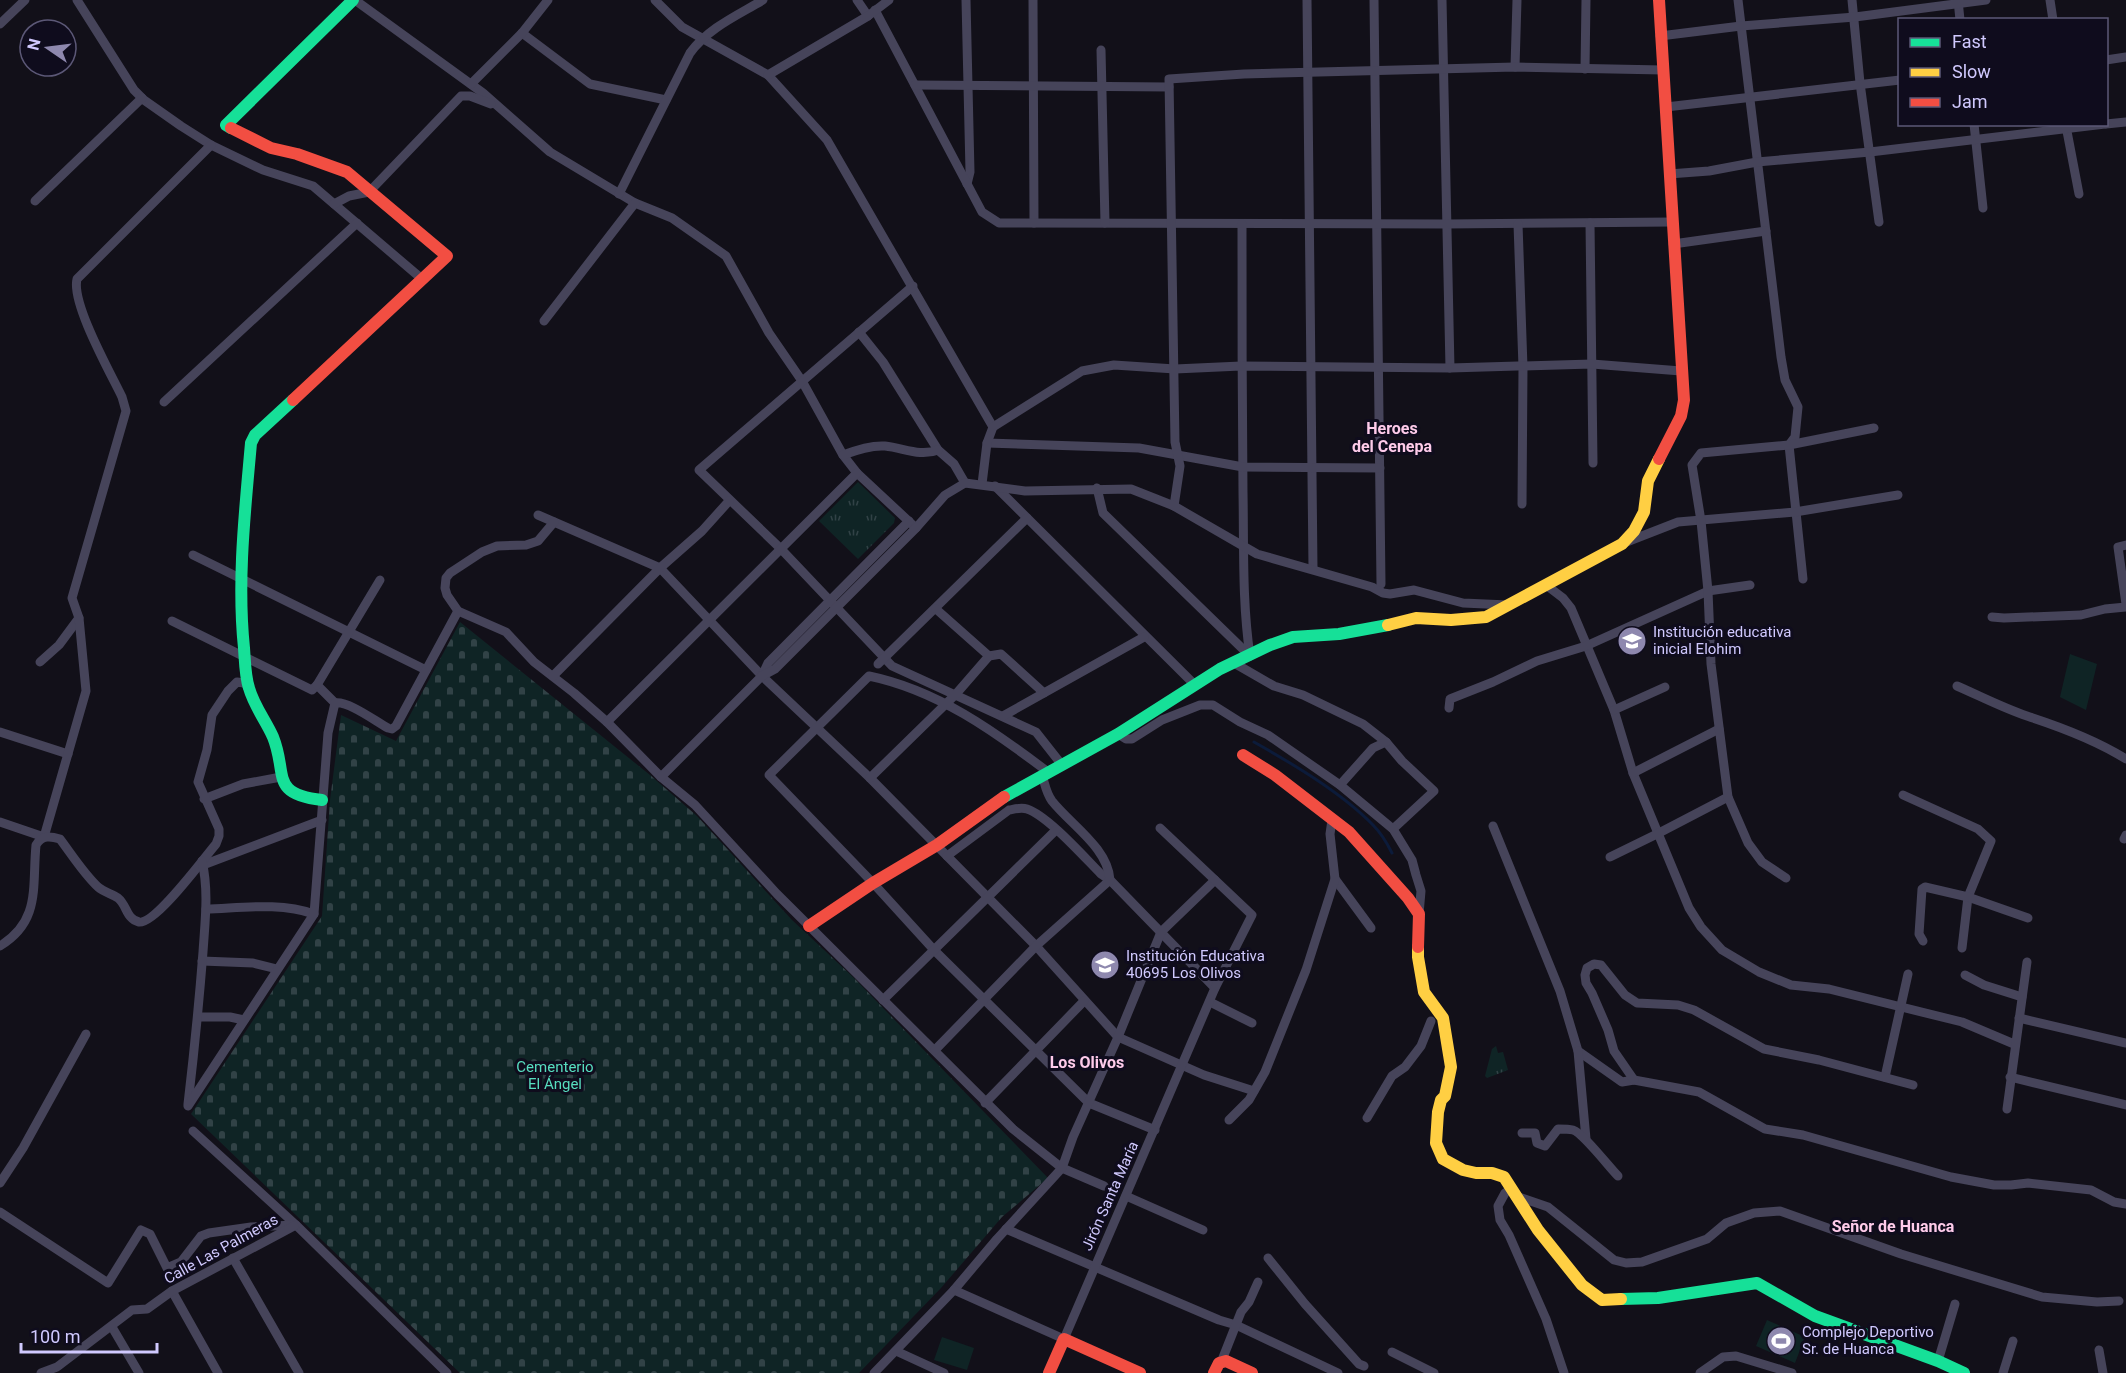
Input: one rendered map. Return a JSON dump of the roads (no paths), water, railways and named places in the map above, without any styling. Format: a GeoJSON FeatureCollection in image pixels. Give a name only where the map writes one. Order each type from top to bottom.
{"type":"FeatureCollection","features":[{"type":"Feature","properties":{"kind":"street"},"geometry":{"type":"LineString","coordinates":[[0,24],[25,0]]}},
{"type":"Feature","properties":{"kind":"street"},"geometry":{"type":"LineString","coordinates":[[77,0],[134,90],[142,98],[211,145],[263,170],[313,186],[422,279]]}},
{"type":"Feature","properties":{"kind":"street"},"geometry":{"type":"LineString","coordinates":[[322,801],[306,798],[286,788],[281,777],[273,738],[259,714],[248,687],[241,616],[251,443],[255,435],[447,256],[347,172],[297,154],[271,148],[226,125],[354,0],[471,84],[550,152],[635,203],[672,218],[726,256],[769,333],[802,381],[843,455],[857,473],[912,524]]}},
{"type":"Feature","properties":{"kind":"street"},"geometry":{"type":"LineString","coordinates":[[471,84],[522,33],[548,0]]}},
{"type":"Feature","properties":{"kind":"street"},"geometry":{"type":"LineString","coordinates":[[655,0],[682,27],[768,75],[828,140],[993,427]]}},
{"type":"Feature","properties":{"kind":"street"},"geometry":{"type":"LineString","coordinates":[[620,194],[690,53],[701,39],[763,0]]}},
{"type":"Feature","properties":{"kind":"street"},"geometry":{"type":"LineString","coordinates":[[857,0],[871,13],[915,86],[982,212],[999,223],[1672,222]]}},
{"type":"Feature","properties":{"kind":"street"},"geometry":{"type":"LineString","coordinates":[[768,75],[890,0]]}},
{"type":"Feature","properties":{"kind":"street"},"geometry":{"type":"LineString","coordinates":[[966,0],[970,172],[967,184]]}},
{"type":"Feature","properties":{"kind":"street"},"geometry":{"type":"LineString","coordinates":[[1033,0],[1034,223]]}},
{"type":"Feature","properties":{"kind":"street"},"geometry":{"type":"LineString","coordinates":[[1307,0],[1314,569]]}},
{"type":"Feature","properties":{"kind":"street"},"geometry":{"type":"LineString","coordinates":[[1374,0],[1381,584]]}},
{"type":"Feature","properties":{"kind":"street"},"geometry":{"type":"LineString","coordinates":[[1442,0],[1450,368]]}},
{"type":"Feature","properties":{"kind":"street"},"geometry":{"type":"LineString","coordinates":[[1515,68],[1516,0]]}},
{"type":"Feature","properties":{"kind":"street"},"geometry":{"type":"LineString","coordinates":[[1585,69],[1586,0]]}},
{"type":"Feature","properties":{"kind":"street"},"geometry":{"type":"LineString","coordinates":[[1622,544],[1634,531],[1644,512],[1648,481],[1681,416],[1684,400],[1659,0]]}},
{"type":"Feature","properties":{"kind":"street"},"geometry":{"type":"LineString","coordinates":[[1738,0],[1781,357],[1785,380],[1798,407],[1795,437],[1789,446],[1803,579]]}},
{"type":"Feature","properties":{"kind":"street"},"geometry":{"type":"LineString","coordinates":[[1852,0],[1860,83],[1879,222]]}},
{"type":"Feature","properties":{"kind":"street"},"geometry":{"type":"LineString","coordinates":[[1660,36],[1741,26],[1855,17],[1986,0]]}},
{"type":"Feature","properties":{"kind":"street"},"geometry":{"type":"LineString","coordinates":[[2050,0],[2053,18]]}},
{"type":"Feature","properties":{"kind":"street"},"geometry":{"type":"LineString","coordinates":[[1958,2],[1960,18]]}},
{"type":"Feature","properties":{"kind":"street"},"geometry":{"type":"LineString","coordinates":[[522,33],[590,84],[666,100]]}},
{"type":"Feature","properties":{"kind":"street"},"geometry":{"type":"LineString","coordinates":[[1101,50],[1105,224]]}},
{"type":"Feature","properties":{"kind":"street"},"geometry":{"type":"LineString","coordinates":[[2108,60],[2126,57]]}},
{"type":"Feature","properties":{"kind":"street"},"geometry":{"type":"LineString","coordinates":[[1174,506],[1180,466],[1177,454],[1172,324],[1169,79],[1244,74],[1515,68],[1663,70]]}},
{"type":"Feature","properties":{"kind":"street"},"geometry":{"type":"LineString","coordinates":[[1666,107],[1898,80]]}},
{"type":"Feature","properties":{"kind":"street"},"geometry":{"type":"LineString","coordinates":[[915,86],[1169,87]]}},
{"type":"Feature","properties":{"kind":"street"},"geometry":{"type":"LineString","coordinates":[[334,204],[349,195],[369,192],[461,96],[470,96],[498,106]]}},
{"type":"Feature","properties":{"kind":"street"},"geometry":{"type":"LineString","coordinates":[[35,201],[142,98]]}},
{"type":"Feature","properties":{"kind":"street"},"geometry":{"type":"LineString","coordinates":[[2108,124],[2126,122]]}},
{"type":"Feature","properties":{"kind":"street"},"geometry":{"type":"LineString","coordinates":[[1974,126],[1983,208]]}},
{"type":"Feature","properties":{"kind":"street"},"geometry":{"type":"LineString","coordinates":[[1669,174],[1709,171],[1757,162],[1975,140],[2066,127],[2079,194]]}},
{"type":"Feature","properties":{"kind":"street"},"geometry":{"type":"LineString","coordinates":[[0,946],[13,938],[25,923],[32,909],[36,845],[44,837],[86,691],[79,618],[72,598],[126,411],[122,397],[83,315],[75,287],[77,279],[211,145]]}},
{"type":"Feature","properties":{"kind":"street"},"geometry":{"type":"LineString","coordinates":[[544,321],[635,203]]}},
{"type":"Feature","properties":{"kind":"street"},"geometry":{"type":"LineString","coordinates":[[164,402],[357,223]]}},
{"type":"Feature","properties":{"kind":"street"},"geometry":{"type":"LineString","coordinates":[[1590,223],[1593,463]]}},
{"type":"Feature","properties":{"kind":"street"},"geometry":{"type":"LineString","coordinates":[[1242,224],[1241,366],[1244,546],[1250,656]]}},
{"type":"Feature","properties":{"kind":"street"},"geometry":{"type":"LineString","coordinates":[[1518,224],[1523,367],[1522,504]]}},
{"type":"Feature","properties":{"kind":"street"},"geometry":{"type":"LineString","coordinates":[[1673,244],[1766,231]]}},
{"type":"Feature","properties":{"kind":"street"},"geometry":{"type":"LineString","coordinates":[[913,286],[699,470],[781,549],[881,661],[1036,732],[1053,770],[1051,800],[1098,851],[1109,868],[1110,880]]}},
{"type":"Feature","properties":{"kind":"street"},"geometry":{"type":"LineString","coordinates":[[859,332],[883,362],[938,450],[954,464],[965,483]]}},
{"type":"Feature","properties":{"kind":"street"},"geometry":{"type":"LineString","coordinates":[[982,484],[987,443],[993,427],[1082,371],[1114,364],[1175,369],[1241,366],[1450,368],[1592,364],[1681,372]]}},
{"type":"Feature","properties":{"kind":"street"},"geometry":{"type":"LineString","coordinates":[[1786,878],[1762,862],[1748,843],[1728,797],[1711,664],[1708,591],[1701,521],[1692,465],[1701,453],[1789,446],[1874,428]]}},
{"type":"Feature","properties":{"kind":"street"},"geometry":{"type":"LineString","coordinates":[[987,443],[1129,448],[1177,454],[1243,467],[1380,468]]}},
{"type":"Feature","properties":{"kind":"street"},"geometry":{"type":"LineString","coordinates":[[843,455],[867,447],[885,446],[927,454],[938,450]]}},
{"type":"Feature","properties":{"kind":"street"},"geometry":{"type":"LineString","coordinates":[[607,722],[857,473]]}},
{"type":"Feature","properties":{"kind":"street"},"geometry":{"type":"LineString","coordinates":[[762,676],[768,663],[828,600],[945,495],[965,483],[1025,490],[1131,489],[1174,506],[1257,554],[1314,569],[1372,587],[1383,593],[1414,590],[1463,603],[1510,606]]}},
{"type":"Feature","properties":{"kind":"street"},"geometry":{"type":"LineString","coordinates":[[995,486],[1195,685]]}},
{"type":"Feature","properties":{"kind":"street"},"geometry":{"type":"LineString","coordinates":[[1097,488],[1103,513],[1250,656]]}},
{"type":"Feature","properties":{"kind":"street"},"geometry":{"type":"LineString","coordinates":[[809,926],[873,883],[937,845],[1005,796],[1118,735],[1195,685],[1270,645],[1293,637],[1339,634],[1382,627],[1416,618],[1451,620],[1486,617],[1622,544],[1678,522],[1795,512],[1898,495]]}},
{"type":"Feature","properties":{"kind":"street"},"geometry":{"type":"LineString","coordinates":[[553,676],[660,568],[702,531],[729,501]]}},
{"type":"Feature","properties":{"kind":"street"},"geometry":{"type":"LineString","coordinates":[[538,515],[660,568],[762,676],[870,778],[1036,946],[1118,1037],[1204,1075],[1254,1091]]}},
{"type":"Feature","properties":{"kind":"street"},"geometry":{"type":"LineString","coordinates":[[881,661],[1026,518]]}},
{"type":"Feature","properties":{"kind":"street"},"geometry":{"type":"LineString","coordinates":[[555,522],[538,541],[526,545],[497,546],[482,552],[450,573],[446,579],[445,588],[458,611],[506,632],[534,662],[607,722],[661,777],[695,804],[777,894],[935,1050],[985,1103],[1036,1149],[1062,1168],[1104,1186]]}},
{"type":"Feature","properties":{"kind":"street"},"geometry":{"type":"LineString","coordinates":[[661,777],[762,676],[775,669],[912,524]]}},
{"type":"Feature","properties":{"kind":"street"},"geometry":{"type":"LineString","coordinates":[[1992,617],[2081,615],[2126,606],[2118,547],[2126,545]]}},
{"type":"Feature","properties":{"kind":"street"},"geometry":{"type":"LineString","coordinates":[[193,555],[426,670]]}},
{"type":"Feature","properties":{"kind":"street"},"geometry":{"type":"LineString","coordinates":[[172,621],[312,690],[380,580]]}},
{"type":"Feature","properties":{"kind":"street"},"geometry":{"type":"LineString","coordinates":[[1546,585],[1563,598],[1571,608],[1614,710],[1633,773],[1689,909],[1701,927],[1722,950],[1743,964],[1791,984],[1829,990],[1962,1022],[2014,1044]]}},
{"type":"Feature","properties":{"kind":"street"},"geometry":{"type":"LineString","coordinates":[[1449,708],[1450,699],[1537,661],[1586,646],[1708,591],[1750,585]]}},
{"type":"Feature","properties":{"kind":"street"},"geometry":{"type":"LineString","coordinates":[[936,609],[989,656]]}},
{"type":"Feature","properties":{"kind":"street"},"geometry":{"type":"LineString","coordinates":[[335,703],[340,702],[352,707],[392,729],[396,726],[458,611]]}},
{"type":"Feature","properties":{"kind":"street"},"geometry":{"type":"LineString","coordinates":[[40,662],[59,645],[79,618]]}},
{"type":"Feature","properties":{"kind":"street"},"geometry":{"type":"LineString","coordinates":[[1003,716],[1144,636]]}},
{"type":"Feature","properties":{"kind":"street"},"geometry":{"type":"LineString","coordinates":[[870,778],[956,694],[989,656],[1001,654],[1044,693]]}},
{"type":"Feature","properties":{"kind":"street"},"geometry":{"type":"LineString","coordinates":[[1234,663],[1274,686],[1303,695],[1363,724],[1386,742],[1402,761],[1434,791],[1393,830]]}},
{"type":"Feature","properties":{"kind":"street"},"geometry":{"type":"LineString","coordinates":[[1053,770],[947,703],[902,684],[869,676],[769,776],[873,883],[934,950],[1089,1103],[1155,1130]]}},
{"type":"Feature","properties":{"kind":"street"},"geometry":{"type":"LineString","coordinates":[[0,822],[44,837],[51,836],[60,839],[97,886],[119,899],[129,916],[137,922],[144,922],[176,894],[216,844],[219,829],[198,782],[207,750],[212,715],[237,682],[244,683],[248,687]]}},
{"type":"Feature","properties":{"kind":"street"},"geometry":{"type":"LineString","coordinates":[[317,685],[335,703]]}},
{"type":"Feature","properties":{"kind":"street"},"geometry":{"type":"LineString","coordinates":[[1958,686],[2112,750],[2126,759]]}},
{"type":"Feature","properties":{"kind":"street"},"geometry":{"type":"LineString","coordinates":[[1614,710],[1665,687]]}},
{"type":"Feature","properties":{"kind":"street"},"geometry":{"type":"LineString","coordinates":[[203,863],[206,878],[206,909],[199,1017],[188,1106],[314,914],[328,733],[335,703]]}},
{"type":"Feature","properties":{"kind":"street"},"geometry":{"type":"LineString","coordinates":[[1118,735],[1132,739],[1162,720],[1200,705],[1213,705],[1240,722],[1268,735],[1340,784],[1393,830],[1412,860],[1421,891],[1418,957],[1424,992],[1443,1018],[1446,1028],[1451,1067],[1445,1096],[1441,1100],[1438,1112],[1436,1143],[1443,1160],[1463,1170],[1499,1174],[1504,1177],[1510,1192],[1582,1285],[1602,1300],[1658,1298],[1757,1283],[1815,1316],[1938,1361],[1964,1373]]}},
{"type":"Feature","properties":{"kind":"street"},"geometry":{"type":"LineString","coordinates":[[1633,773],[1719,729]]}},
{"type":"Feature","properties":{"kind":"street"},"geometry":{"type":"LineString","coordinates":[[0,732],[68,754]]}},
{"type":"Feature","properties":{"kind":"street"},"geometry":{"type":"LineString","coordinates":[[1340,784],[1373,748],[1386,742]]}},
{"type":"Feature","properties":{"kind":"street"},"geometry":{"type":"LineString","coordinates":[[1243,755],[1275,776],[1349,832],[1408,898],[1419,914]]}},
{"type":"Feature","properties":{"kind":"street"},"geometry":{"type":"LineString","coordinates":[[204,799],[243,784],[281,777]]}},
{"type":"Feature","properties":{"kind":"street"},"geometry":{"type":"LineString","coordinates":[[1903,795],[1978,829],[1991,841],[1968,897],[1962,948]]}},
{"type":"Feature","properties":{"kind":"street"},"geometry":{"type":"LineString","coordinates":[[1610,857],[1728,797]]}},
{"type":"Feature","properties":{"kind":"street"},"geometry":{"type":"LineString","coordinates":[[947,856],[1009,810],[1021,807],[1035,813],[1110,880],[1215,988]]}},
{"type":"Feature","properties":{"kind":"street"},"geometry":{"type":"LineString","coordinates":[[203,863],[322,820]]}},
{"type":"Feature","properties":{"kind":"street"},"geometry":{"type":"LineString","coordinates":[[1229,1120],[1249,1100],[1265,1072],[1306,970],[1335,879],[1330,834],[1332,820]]}},
{"type":"Feature","properties":{"kind":"street"},"geometry":{"type":"LineString","coordinates":[[1493,826],[1560,991],[1578,1051],[1586,1139]]}},
{"type":"Feature","properties":{"kind":"street"},"geometry":{"type":"LineString","coordinates":[[874,1373],[954,1290],[1062,1168],[1073,1137],[1118,1037],[1161,932],[1215,880],[1160,828]]}},
{"type":"Feature","properties":{"kind":"street"},"geometry":{"type":"LineString","coordinates":[[883,1000],[1056,830]]}},
{"type":"Feature","properties":{"kind":"street"},"geometry":{"type":"LineString","coordinates":[[1335,879],[1371,928]]}},
{"type":"Feature","properties":{"kind":"street"},"geometry":{"type":"LineString","coordinates":[[935,1050],[1036,946],[1110,880]]}},
{"type":"Feature","properties":{"kind":"street","name":"Jirón Santa María"},"geometry":{"type":"LineString","coordinates":[[1064,1339],[1215,988],[1252,915],[1215,880]]}},
{"type":"Feature","properties":{"kind":"street"},"geometry":{"type":"LineString","coordinates":[[1923,941],[1919,934],[1922,889],[1925,887],[1968,897],[2028,918]]}},
{"type":"Feature","properties":{"kind":"street"},"geometry":{"type":"LineString","coordinates":[[206,909],[270,907],[304,910],[314,914]]}},
{"type":"Feature","properties":{"kind":"street"},"geometry":{"type":"LineString","coordinates":[[202,961],[253,963],[277,969]]}},
{"type":"Feature","properties":{"kind":"street"},"geometry":{"type":"LineString","coordinates":[[2007,1108],[2027,962]]}},
{"type":"Feature","properties":{"kind":"street"},"geometry":{"type":"LineString","coordinates":[[1634,1080],[1614,1051],[1608,1030],[1586,983],[1587,968],[1594,964],[1601,965],[1625,995],[1636,1003],[1678,1005],[1694,1010],[1764,1049],[1819,1060],[1913,1084]]}},
{"type":"Feature","properties":{"kind":"street"},"geometry":{"type":"LineString","coordinates":[[1885,1077],[1908,974]]}},
{"type":"Feature","properties":{"kind":"street"},"geometry":{"type":"LineString","coordinates":[[1965,975],[1984,985],[2022,997]]}},
{"type":"Feature","properties":{"kind":"street"},"geometry":{"type":"LineString","coordinates":[[985,1103],[1084,1000]]}},
{"type":"Feature","properties":{"kind":"street"},"geometry":{"type":"LineString","coordinates":[[1210,1002],[1252,1023]]}},
{"type":"Feature","properties":{"kind":"street"},"geometry":{"type":"LineString","coordinates":[[199,1017],[230,1017],[244,1020]]}},
{"type":"Feature","properties":{"kind":"street"},"geometry":{"type":"LineString","coordinates":[[2019,1018],[2126,1043]]}},
{"type":"Feature","properties":{"kind":"street"},"geometry":{"type":"LineString","coordinates":[[1367,1118],[1392,1076],[1405,1067],[1421,1046],[1431,1021]]}},
{"type":"Feature","properties":{"kind":"street"},"geometry":{"type":"LineString","coordinates":[[0,1183],[23,1148],[86,1034]]}},
{"type":"Feature","properties":{"kind":"street"},"geometry":{"type":"LineString","coordinates":[[1578,1051],[1622,1082],[1634,1080],[1699,1092],[1766,1129],[1803,1135],[1944,1176],[1994,1185],[2028,1183],[2091,1190],[2114,1202],[2126,1204]]}},
{"type":"Feature","properties":{"kind":"street"},"geometry":{"type":"LineString","coordinates":[[2010,1077],[2126,1105]]}},
{"type":"Feature","properties":{"kind":"street"},"geometry":{"type":"LineString","coordinates":[[1522,1133],[1534,1133],[1537,1143],[1545,1146],[1558,1129],[1574,1130],[1586,1139],[1598,1156],[1618,1176]]}},
{"type":"Feature","properties":{"kind":"street"},"geometry":{"type":"LineString","coordinates":[[194,1131],[296,1225],[447,1373]]}},
{"type":"Feature","properties":{"kind":"street"},"geometry":{"type":"LineString","coordinates":[[1510,1192],[1498,1206],[1500,1220],[1509,1235],[1546,1319],[1564,1373]]}},
{"type":"Feature","properties":{"kind":"street"},"geometry":{"type":"LineString","coordinates":[[1510,1192],[1548,1207],[1614,1260],[1626,1263],[1642,1262],[1707,1239],[1726,1223],[1754,1213],[1780,1211],[1901,1254],[2042,1297],[2097,1302],[2119,1301]]}},
{"type":"Feature","properties":{"kind":"street"},"geometry":{"type":"LineString","coordinates":[[1126,1196],[1203,1230]]}},
{"type":"Feature","properties":{"kind":"street"},"geometry":{"type":"LineString","coordinates":[[0,1212],[108,1283],[141,1230],[150,1234],[167,1268],[181,1262],[201,1236],[223,1230],[296,1225]]}},
{"type":"Feature","properties":{"kind":"street","name":"Calle Las Palmeras"},"geometry":{"type":"LineString","coordinates":[[41,1373],[57,1367],[132,1310],[147,1310],[172,1291],[296,1225]]}},
{"type":"Feature","properties":{"kind":"street"},"geometry":{"type":"LineString","coordinates":[[1006,1229],[1219,1320],[1236,1325],[1338,1373]]}},
{"type":"Feature","properties":{"kind":"street"},"geometry":{"type":"LineString","coordinates":[[233,1258],[298,1373]]}},
{"type":"Feature","properties":{"kind":"street"},"geometry":{"type":"LineString","coordinates":[[1268,1258],[1305,1304],[1359,1364],[1364,1366]]}},
{"type":"Feature","properties":{"kind":"street"},"geometry":{"type":"LineString","coordinates":[[1214,1373],[1222,1360],[1241,1312],[1249,1302],[1258,1281]]}},
{"type":"Feature","properties":{"kind":"street"},"geometry":{"type":"LineString","coordinates":[[954,1290],[1140,1373]]}},
{"type":"Feature","properties":{"kind":"street"},"geometry":{"type":"LineString","coordinates":[[172,1291],[218,1373]]}},
{"type":"Feature","properties":{"kind":"street"},"geometry":{"type":"LineString","coordinates":[[1938,1361],[1955,1304]]}},
{"type":"Feature","properties":{"kind":"street"},"geometry":{"type":"LineString","coordinates":[[112,1327],[140,1373]]}},
{"type":"Feature","properties":{"kind":"street"},"geometry":{"type":"LineString","coordinates":[[1048,1373],[1064,1339]]}},
{"type":"Feature","properties":{"kind":"street"},"geometry":{"type":"LineString","coordinates":[[2003,1373],[2013,1341]]}},
{"type":"Feature","properties":{"kind":"street"},"geometry":{"type":"LineString","coordinates":[[2099,1350],[2103,1373]]}},
{"type":"Feature","properties":{"kind":"street"},"geometry":{"type":"LineString","coordinates":[[896,1352],[944,1373]]}},
{"type":"Feature","properties":{"kind":"street"},"geometry":{"type":"LineString","coordinates":[[1392,1352],[1434,1373]]}},
{"type":"Feature","properties":{"kind":"street"},"geometry":{"type":"LineString","coordinates":[[1700,1373],[1723,1357],[1736,1356],[1792,1373]]}},
{"type":"Feature","properties":{"kind":"street"},"geometry":{"type":"LineString","coordinates":[[1222,1360],[1252,1373]]}},
{"type":"Feature","properties":{"kind":"waterway"},"geometry":{"type":"LineString","coordinates":[[1254,742],[1301,769],[1361,813],[1384,838],[1392,853]]}},
{"type":"Feature","properties":{"kind":"place","name":"Institución educativa inicial Elohim"},"geometry":{"type":"Point","coordinates":[1632,641]}},
{"type":"Feature","properties":{"kind":"place","name":"Institución Educativa 40695 Los Olivos"},"geometry":{"type":"Point","coordinates":[1105,965]}},
{"type":"Feature","properties":{"kind":"place","name":"Complejo Deportivo Sr. de Huanca"},"geometry":{"type":"Point","coordinates":[1781,1341]}},
{"type":"Feature","properties":{"kind":"district","name":"Heroes del Cenepa"},"geometry":{"type":"Point","coordinates":[1392,437]}},
{"type":"Feature","properties":{"kind":"district","name":"Los Olivos"},"geometry":{"type":"Point","coordinates":[1087,1062]}},
{"type":"Feature","properties":{"kind":"district","name":"Señor de Huanca"},"geometry":{"type":"Point","coordinates":[1893,1226]}},
{"type":"Feature","properties":{"kind":"park label","name":"Cementerio El Ángel"},"geometry":{"type":"Point","coordinates":[555,1076]}}]}
